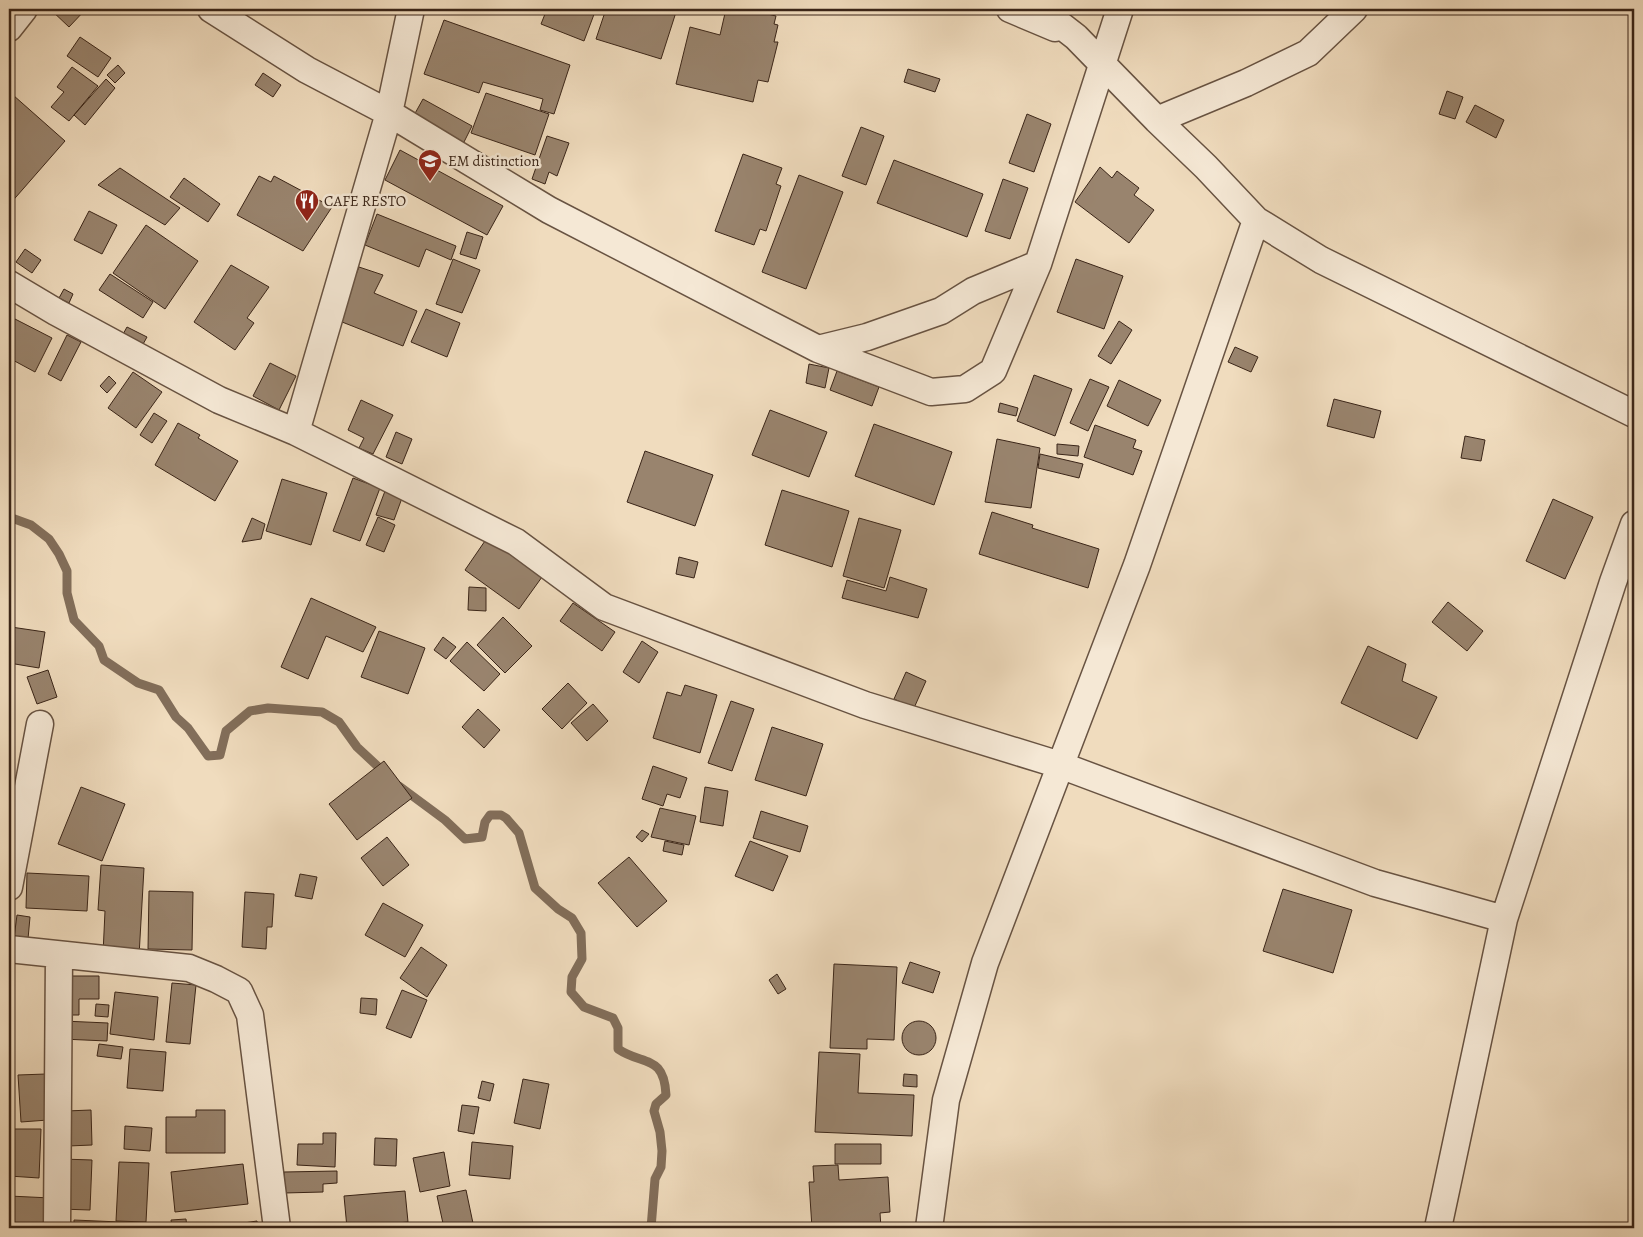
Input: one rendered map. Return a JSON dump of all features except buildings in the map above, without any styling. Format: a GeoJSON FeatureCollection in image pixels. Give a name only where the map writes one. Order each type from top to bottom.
{"type":"FeatureCollection","features":[{"type":"Feature","properties":{"kind":"street"},"geometry":{"type":"LineString","coordinates":[[9,28],[24,9]]}},
{"type":"Feature","properties":{"kind":"street"},"geometry":{"type":"LineString","coordinates":[[211,9],[307,70],[389,113],[549,210],[818,349],[931,392],[965,389],[993,371],[1038,264],[1120,9]]}},
{"type":"Feature","properties":{"kind":"street"},"geometry":{"type":"LineString","coordinates":[[296,432],[389,113],[412,9]]}},
{"type":"Feature","properties":{"kind":"street"},"geometry":{"type":"LineString","coordinates":[[1010,9],[1076,37]]}},
{"type":"Feature","properties":{"kind":"street"},"geometry":{"type":"LineString","coordinates":[[1040,9],[1076,37],[1157,120],[1206,166],[1256,220],[1321,260],[1634,414]]}},
{"type":"Feature","properties":{"kind":"street"},"geometry":{"type":"LineString","coordinates":[[1157,120],[1246,83],[1308,53],[1354,9]]}},
{"type":"Feature","properties":{"kind":"street"},"geometry":{"type":"LineString","coordinates":[[929,1228],[948,1091],[985,963],[1137,565],[1256,220]]}},
{"type":"Feature","properties":{"kind":"street"},"geometry":{"type":"LineString","coordinates":[[818,349],[867,337],[941,311],[973,291],[1038,264]]}},
{"type":"Feature","properties":{"kind":"street"},"geometry":{"type":"LineString","coordinates":[[9,284],[56,312],[219,400],[296,432],[516,542],[604,607],[865,705],[1060,765],[1375,883],[1504,919]]}},
{"type":"Feature","properties":{"kind":"street"},"geometry":{"type":"LineString","coordinates":[[1438,1228],[1504,919],[1613,582],[1634,524]]}},
{"type":"Feature","properties":{"kind":"street"},"geometry":{"type":"LineString","coordinates":[[9,887],[40,724]]}},
{"type":"Feature","properties":{"kind":"street"},"geometry":{"type":"LineString","coordinates":[[9,950],[189,968],[239,991],[250,1015],[277,1228]]}},
{"type":"Feature","properties":{"kind":"street"},"geometry":{"type":"LineString","coordinates":[[57,1228],[59,955]]}},
{"type":"Feature","properties":{"kind":"waterway"},"geometry":{"type":"LineString","coordinates":[[9,517],[31,525],[49,539],[59,554],[67,571],[67,593],[74,620],[99,646],[104,660],[138,683],[159,690],[176,717],[188,728],[208,756],[220,755],[226,731],[250,711],[268,708],[322,712],[339,722],[357,747],[386,774]]}},
{"type":"Feature","properties":{"kind":"waterway"},"geometry":{"type":"LineString","coordinates":[[399,786],[445,820],[465,839],[482,837],[485,822],[490,815],[501,815],[506,818],[519,833],[535,888],[558,909],[572,918],[581,933],[582,959],[572,977],[571,992],[584,1007],[613,1018],[618,1028],[618,1049],[651,1063],[661,1073],[666,1095],[656,1104],[654,1111],[660,1132],[662,1151],[661,1167],[655,1179],[651,1228]]}},
{"type":"Feature","properties":{"kind":"place","name":"EM distinction"},"geometry":{"type":"Point","coordinates":[430,182]}},
{"type":"Feature","properties":{"kind":"place","name":"CAFE RESTO"},"geometry":{"type":"Point","coordinates":[307,222]}}]}
